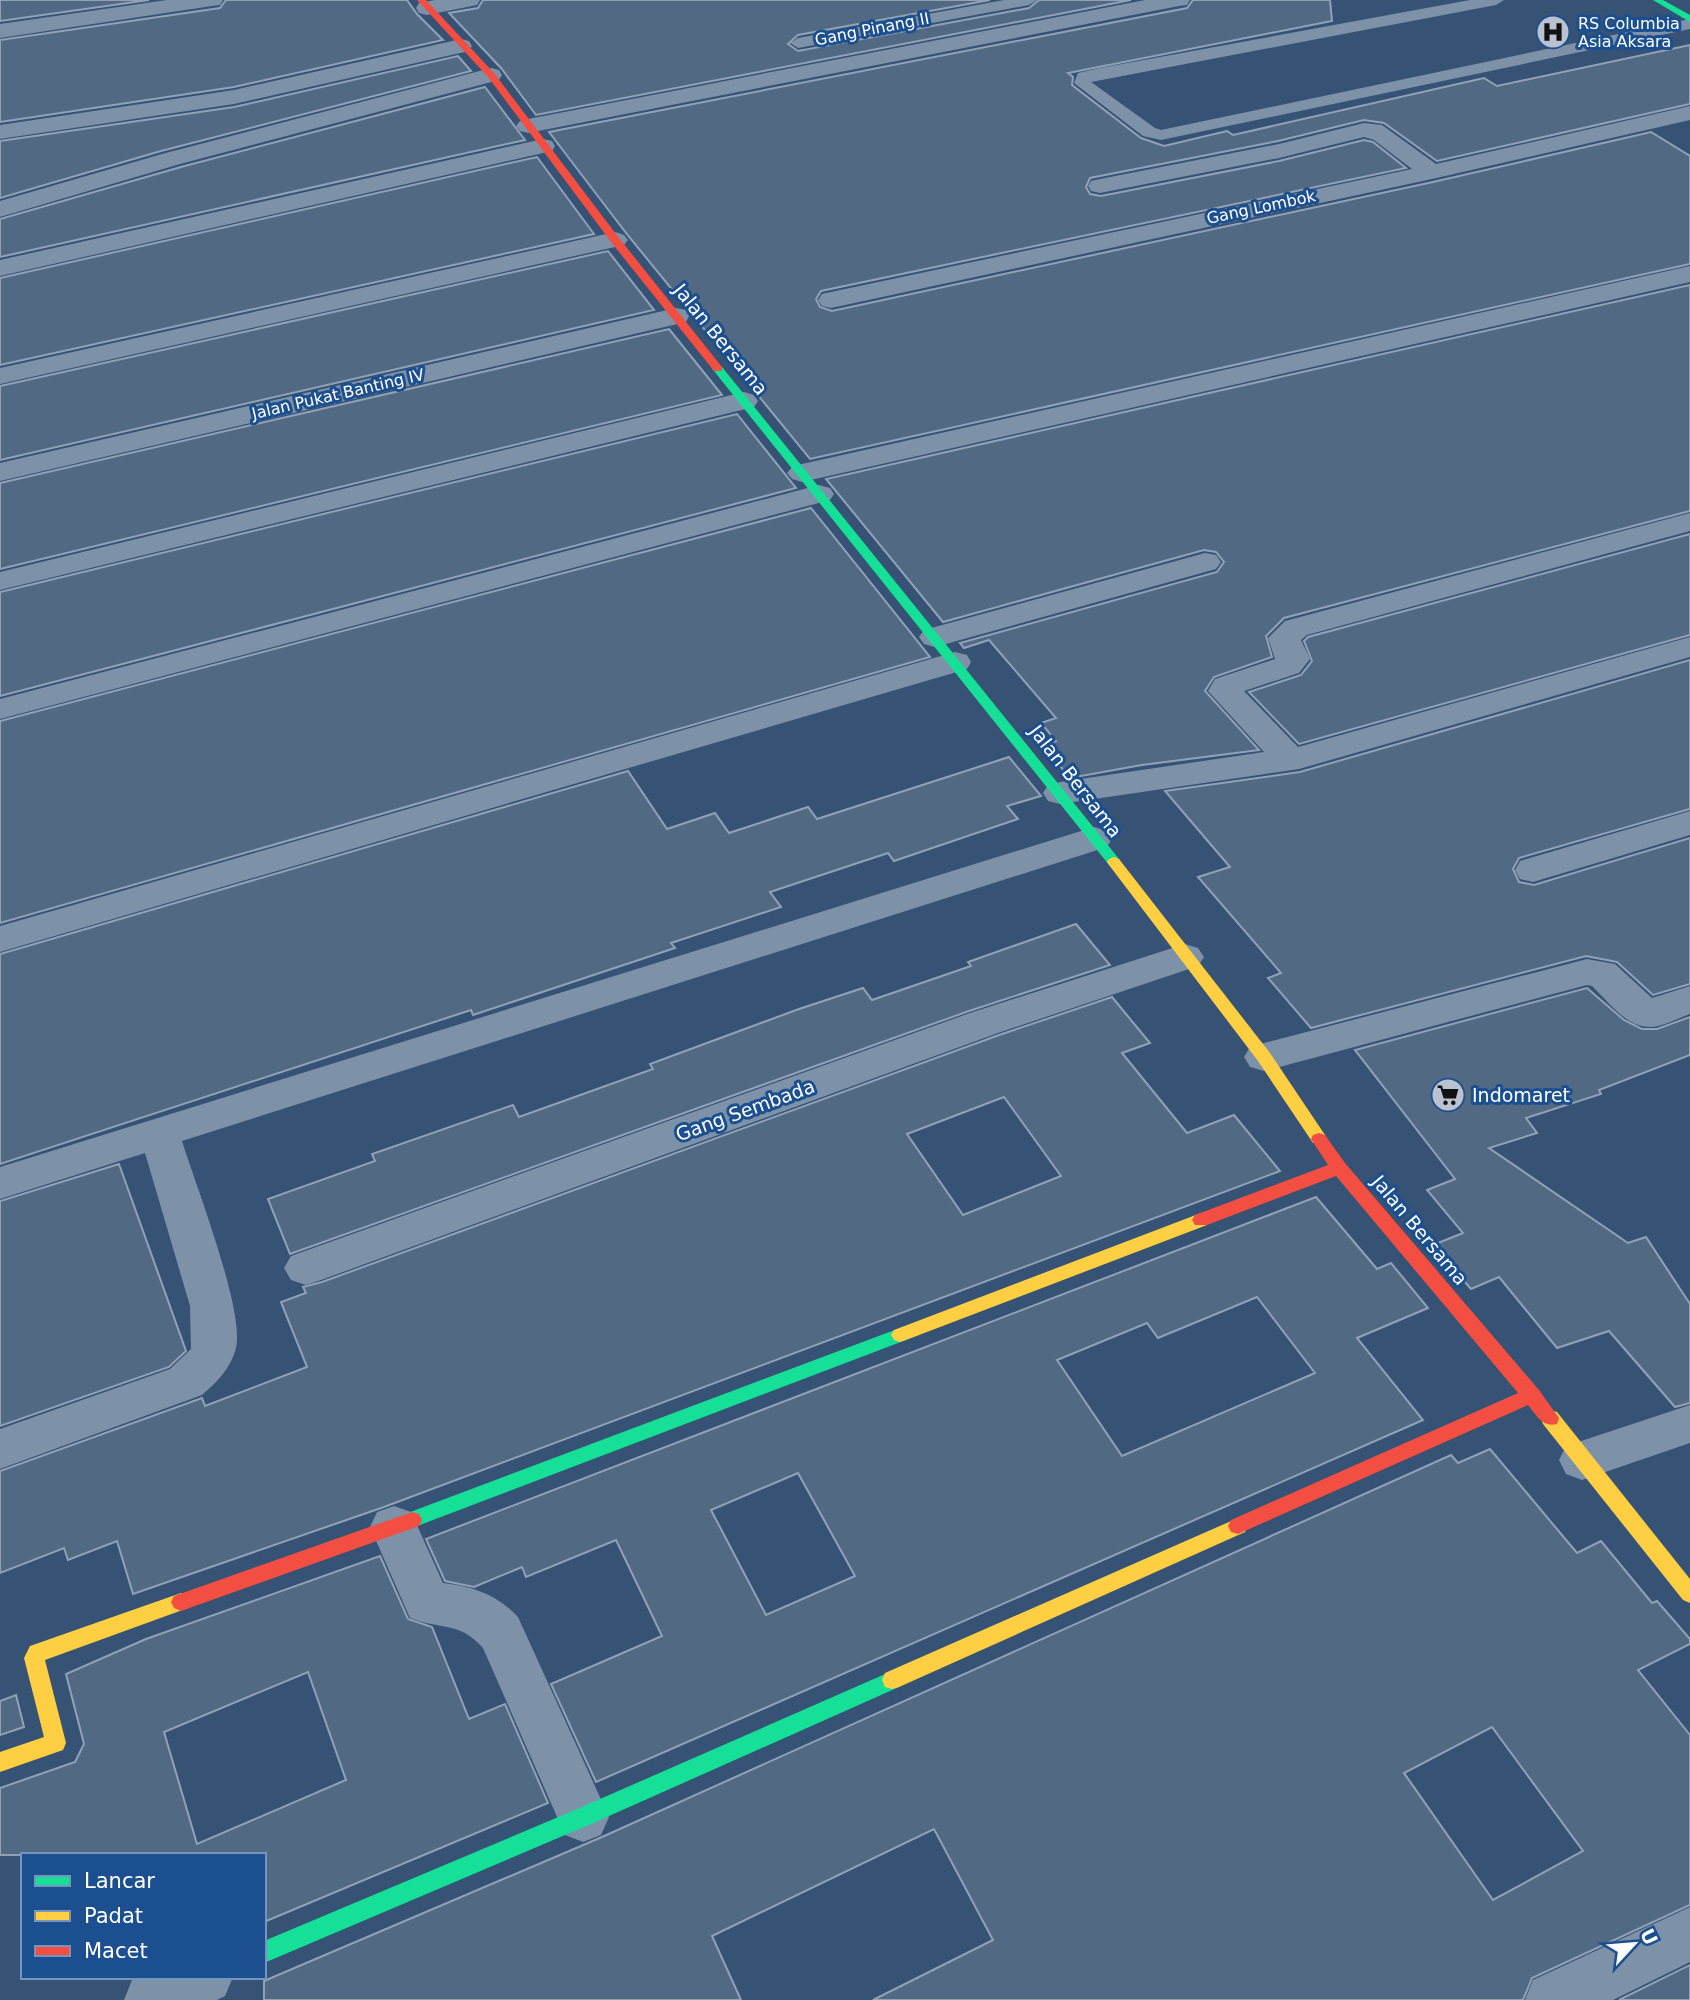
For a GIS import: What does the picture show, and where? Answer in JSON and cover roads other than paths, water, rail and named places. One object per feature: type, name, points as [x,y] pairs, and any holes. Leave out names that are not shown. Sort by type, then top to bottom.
[{"type":"main road","points":[[1657,0],[1690,22]]},
{"type":"main road","name":"Jalan Bersama","points":[[424,4],[491,75],[615,240],[1060,793],[1264,1057],[1339,1168],[1532,1395],[1690,1594]]},
{"type":"main road","points":[[0,1762],[56,1743],[34,1658],[37,1653],[394,1527],[1339,1168]]},
{"type":"main road","points":[[266,1951],[583,1817],[1532,1395]]},
{"type":"street","points":[[0,31],[212,0]]},
{"type":"street","points":[[424,4],[469,0]]},
{"type":"street","points":[[0,268],[535,136],[1180,0]]},
{"type":"street","points":[[0,132],[234,97],[461,46]]},
{"type":"street","points":[[0,209],[171,159],[491,75]]},
{"type":"street","name":"Gang Lombok","points":[[831,300],[1432,172],[1690,113]]},
{"type":"street","points":[[1100,186],[1279,151],[1364,130],[1374,130],[1432,172]]},
{"type":"street","points":[[0,376],[615,240]]},
{"type":"street","points":[[0,709],[811,484],[1690,274]]},
{"type":"street","name":"Jalan Pukat Banting IV","points":[[0,472],[676,316]]},
{"type":"street","points":[[0,581],[744,401]]},
{"type":"street","points":[[1290,759],[1226,691],[1227,687],[1234,684],[1287,666],[1294,659],[1284,638],[1296,628],[1690,522]]},
{"type":"street","points":[[0,939],[945,650],[1205,562]]},
{"type":"street","points":[[1060,793],[1290,759],[1353,744],[1690,647]]},
{"type":"street","points":[[1532,870],[1690,822]]},
{"type":"street","points":[[0,1183],[1094,839]]},
{"type":"street","name":"Gang Sembada","points":[[306,1268],[984,1023],[1185,957]]},
{"type":"street","points":[[1264,1057],[1587,972],[1602,973],[1640,1010],[1651,1013],[1690,1000]]},
{"type":"street","points":[[0,1449],[186,1382],[204,1368],[211,1357],[215,1333],[212,1306],[159,1133]]},
{"type":"street","points":[[1582,1460],[1690,1424]]},
{"type":"street","points":[[394,1527],[427,1602],[463,1605],[489,1619],[501,1633],[583,1817]]},
{"type":"street","points":[[1553,2000],[1690,1934]]},
{"type":"street","points":[[152,2000],[201,1979]]},
{"type":"lane","name":"Gang Pinang II","points":[[798,43],[1029,0]]},
{"type":"lane","points":[[1496,0],[1100,73],[1084,77],[1082,83],[1149,132],[1161,135],[1690,22]]},
{"type":"place","name":"RS Columbia Asia Aksara","points":[[1553,32]]},
{"type":"place","name":"Indomaret","points":[[1448,1095]]}]
